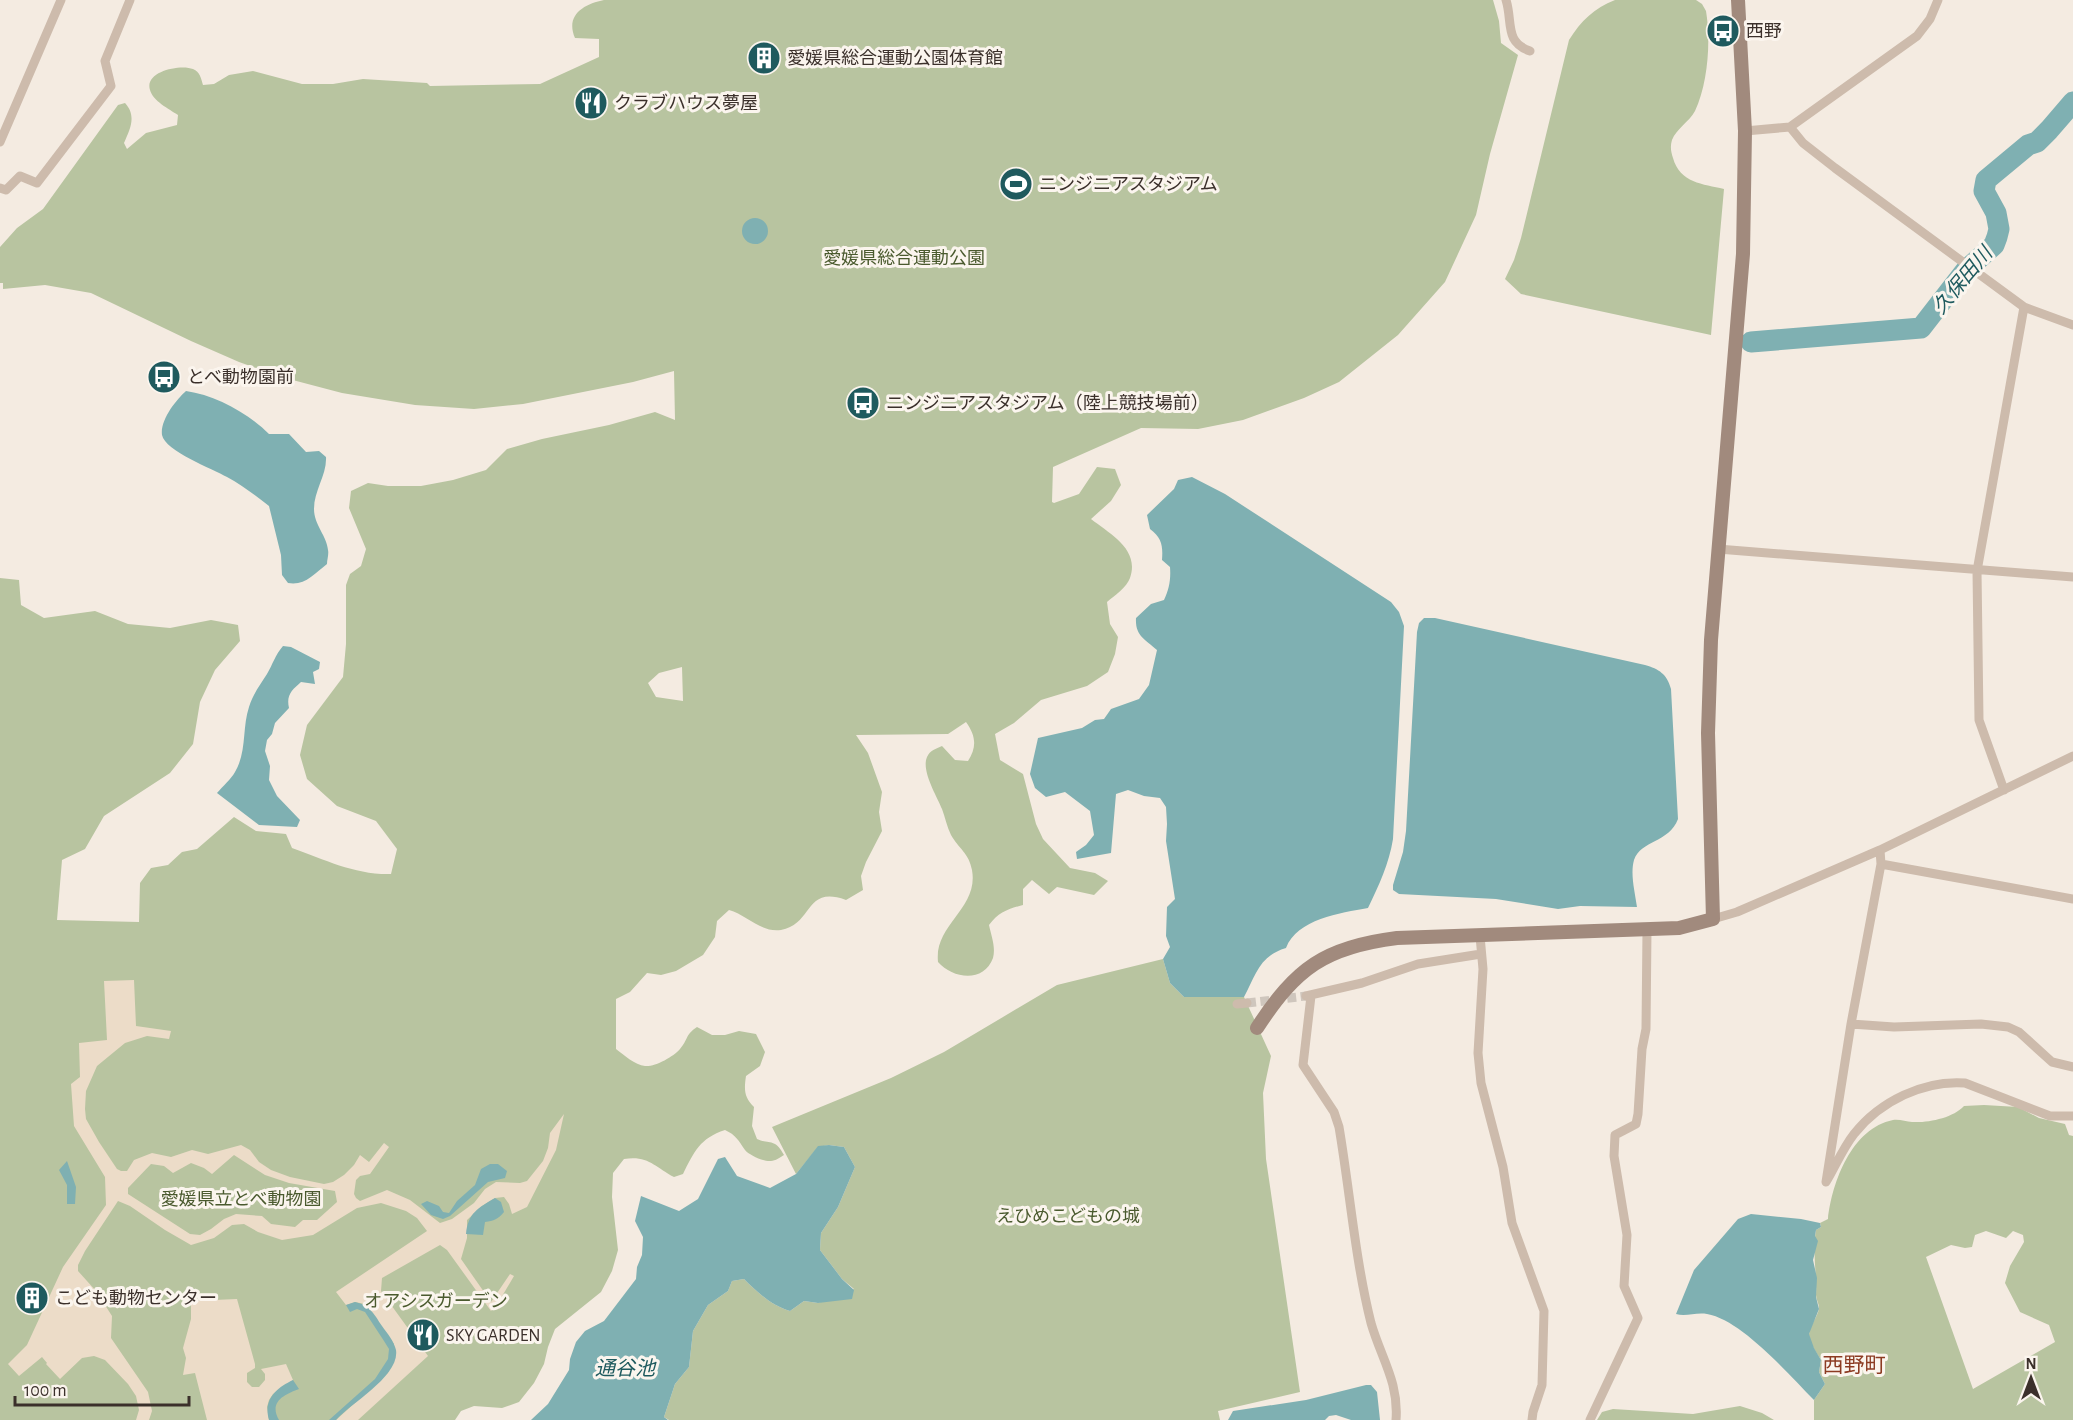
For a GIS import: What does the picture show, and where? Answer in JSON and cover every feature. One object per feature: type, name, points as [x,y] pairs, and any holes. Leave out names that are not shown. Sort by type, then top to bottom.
[{"type":"street","points":[[0,142],[5,120],[61,0]]},
{"type":"street","points":[[0,188],[6,190],[20,176],[37,183],[111,86],[105,61],[130,0]]},
{"type":"street","points":[[1506,0],[1514,41],[1530,51]]},
{"type":"street","points":[[1713,919],[1708,733],[1711,640],[1743,254],[1745,131],[1738,0]]},
{"type":"street","points":[[1745,131],[1790,127],[1917,36],[1930,19],[1938,0]]},
{"type":"street","points":[[1790,127],[1803,143],[1827,162],[2024,307],[2073,325]]},
{"type":"street","points":[[2004,790],[1979,720],[1977,571],[2024,307]]},
{"type":"street","points":[[1719,549],[2073,577]]},
{"type":"street","points":[[1257,1028],[1302,972],[1333,952],[1362,943],[1397,938],[1647,930],[1679,928],[1713,919],[1737,912],[1880,850],[2073,756]]},
{"type":"street","points":[[1880,850],[1881,864],[1851,1024],[1826,1182],[1853,1135],[1864,1123],[1895,1099],[1933,1085],[1950,1082],[1965,1083],[2050,1116],[2073,1116]]},
{"type":"street","points":[[1881,864],[2073,900]]},
{"type":"street","points":[[1590,1420],[1638,1318],[1624,1286],[1627,1235],[1614,1146],[1615,1135],[1636,1124],[1638,1114],[1642,1049],[1646,1029],[1647,930]]},
{"type":"street","points":[[1480,936],[1483,969],[1478,1053],[1480,1083],[1503,1167],[1512,1223],[1544,1311],[1542,1385],[1532,1420]]},
{"type":"street","points":[[1396,1420],[1398,1402],[1394,1384],[1378,1342],[1365,1292],[1339,1127],[1334,1112],[1303,1065],[1308,996],[1362,983],[1418,964],[1481,954]]},
{"type":"street","points":[[1851,1024],[1894,1027],[1981,1024],[2008,1027],[2019,1032],[2052,1062],[2073,1067]]},
{"type":"green space","points":[[604,0],[1493,0],[1499,21],[1501,43],[1518,55],[1490,154],[1476,215],[1445,282],[1398,335],[1339,382],[1304,398],[1243,420],[1198,429],[1141,428],[1053,467],[1052,502],[1054,503],[1079,494],[1097,467],[1115,469],[1121,485],[1111,501],[1091,519],[1121,543],[1131,559],[1130,578],[1107,602],[1110,624],[1118,637],[1115,654],[1108,672],[1087,686],[1041,700],[1014,723],[995,734],[1000,760],[1023,774],[1036,824],[1043,839],[1070,868],[1095,873],[1108,881],[1094,895],[1057,887],[1049,894],[1032,880],[1023,889],[1023,905],[1004,912],[989,925],[993,941],[993,958],[983,972],[968,976],[944,968],[938,962],[939,949],[949,926],[969,895],[972,870],[966,855],[950,832],[930,783],[926,763],[930,753],[942,746],[955,760],[968,761],[974,746],[972,732],[966,722],[948,734],[856,735],[868,753],[882,792],[879,812],[882,831],[861,876],[863,890],[846,900],[833,897],[816,901],[799,921],[781,930],[767,929],[729,910],[717,921],[715,937],[703,955],[676,971],[661,975],[647,973],[630,992],[616,999],[616,1049],[645,1066],[664,1061],[677,1052],[697,1027],[712,1035],[725,1035],[739,1031],[756,1034],[765,1052],[760,1066],[746,1076],[745,1093],[754,1107],[752,1126],[757,1139],[775,1144],[784,1155],[771,1161],[757,1158],[747,1152],[734,1136],[725,1130],[709,1137],[699,1147],[683,1174],[674,1177],[645,1160],[624,1159],[613,1173],[612,1197],[618,1250],[612,1271],[601,1292],[555,1329],[544,1364],[534,1383],[519,1402],[502,1408],[474,1406],[461,1411],[455,1420],[0,1420],[0,578],[19,580],[21,605],[44,618],[95,611],[128,624],[170,628],[211,620],[238,625],[240,641],[215,670],[200,702],[193,744],[170,773],[104,816],[85,849],[62,860],[57,920],[139,922],[140,883],[151,868],[168,865],[182,852],[197,849],[234,817],[256,831],[286,834],[292,848],[329,862],[365,872],[391,874],[397,849],[376,821],[337,806],[307,779],[300,755],[307,725],[343,677],[346,644],[346,585],[350,574],[361,566],[366,549],[349,508],[351,491],[368,483],[388,486],[421,486],[453,480],[486,470],[507,449],[655,412],[675,420],[674,371],[633,382],[523,404],[474,409],[415,405],[342,393],[285,378],[239,362],[91,293],[45,285],[3,289],[3,283],[0,283],[0,247],[17,228],[43,209],[118,105],[125,103],[131,113],[131,123],[124,143],[127,149],[146,133],[177,125],[178,115],[158,101],[150,90],[152,78],[165,70],[193,69],[199,74],[203,85],[214,84],[229,75],[253,71],[302,84],[333,84],[363,79],[427,83],[430,86],[540,84],[599,57],[599,39],[575,38],[572,23],[583,8]],"holes":[[[682,667],[683,701],[656,697],[648,683],[659,673]]]},
{"type":"green space","points":[[1615,0],[1696,0],[1706,11],[1708,48],[1703,88],[1695,111],[1674,136],[1671,147],[1672,156],[1681,173],[1700,184],[1724,189],[1711,335],[1521,294],[1505,279],[1521,238],[1569,40],[1589,16]]},
{"type":"green space","name":"えひめこどもの城","points":[[1163,959],[1170,983],[1184,997],[1244,997],[1271,1056],[1263,1093],[1266,1159],[1300,1392],[1218,1411],[1220,1420],[669,1420],[664,1417],[675,1384],[689,1367],[693,1331],[708,1305],[728,1291],[732,1281],[744,1279],[771,1302],[790,1311],[804,1301],[818,1303],[854,1289],[842,1279],[820,1250],[821,1233],[838,1207],[855,1167],[844,1147],[829,1145],[818,1147],[796,1174],[772,1127],[891,1078],[944,1052],[1057,985]]},
{"type":"green space","points":[[1964,1106],[2018,1107],[2039,1118],[2065,1124],[2069,1135],[2073,1136],[2073,1420],[1814,1420],[1814,1400],[1825,1384],[1819,1372],[1821,1360],[1809,1335],[1819,1308],[1816,1295],[1816,1230],[1821,1227],[1820,1223],[1828,1219],[1834,1189],[1847,1159],[1855,1145],[1879,1125],[1893,1120],[1933,1121],[1947,1117]],"holes":[[[1986,1231],[2006,1238],[2013,1231],[2023,1235],[2024,1242],[2010,1266],[2005,1283],[2020,1312],[2049,1325],[2055,1342],[1973,1389],[1926,1257],[1951,1245],[1972,1247],[1975,1235]]]},
{"type":"green space","points":[[1740,1406],[1762,1413],[1774,1420],[1597,1420],[1602,1412],[1613,1409],[1693,1414]]},
{"type":"shaded area","points":[[134,980],[136,1026],[171,1031],[169,1039],[147,1036],[125,1043],[97,1066],[86,1091],[86,1119],[117,1169],[121,1171],[127,1171],[134,1160],[152,1153],[171,1157],[192,1150],[208,1154],[241,1145],[250,1150],[259,1162],[271,1170],[290,1177],[324,1184],[333,1182],[344,1175],[360,1155],[369,1162],[384,1143],[389,1147],[370,1174],[360,1176],[356,1180],[354,1194],[356,1198],[360,1201],[387,1190],[410,1200],[440,1223],[452,1219],[474,1203],[485,1189],[496,1182],[527,1181],[543,1161],[550,1133],[564,1114],[556,1150],[527,1207],[512,1214],[504,1197],[495,1198],[467,1220],[467,1238],[461,1259],[491,1302],[510,1274],[514,1276],[498,1303],[491,1311],[447,1250],[440,1245],[382,1278],[381,1291],[428,1356],[358,1420],[336,1420],[388,1373],[394,1344],[365,1304],[355,1302],[346,1305],[336,1292],[427,1231],[417,1218],[406,1211],[381,1203],[357,1208],[313,1235],[282,1240],[258,1232],[244,1224],[232,1225],[214,1238],[191,1245],[130,1206],[118,1201],[85,1251],[78,1265],[78,1271],[96,1291],[112,1316],[111,1338],[148,1392],[152,1411],[149,1420],[136,1420],[139,1410],[136,1396],[105,1360],[94,1356],[82,1358],[60,1379],[42,1357],[19,1376],[8,1364],[27,1345],[63,1267],[106,1205],[105,1177],[74,1126],[71,1084],[80,1077],[79,1043],[107,1040],[104,981]],"holes":[[[234,1155],[265,1175],[289,1183],[335,1191],[337,1202],[317,1220],[303,1220],[295,1227],[271,1224],[262,1216],[236,1214],[200,1235],[190,1234],[128,1194],[128,1188],[151,1164],[164,1166],[173,1173],[191,1163],[212,1174]]]},
{"type":"shaded area","points":[[237,1299],[255,1364],[255,1368],[247,1373],[247,1382],[252,1387],[259,1387],[265,1380],[265,1374],[261,1369],[286,1364],[293,1380],[273,1394],[269,1400],[267,1407],[269,1420],[207,1420],[195,1373],[183,1375],[186,1358],[183,1348],[191,1319],[191,1301]]},
{"type":"water","points":[[755,218],[764,222],[768,231],[764,240],[755,244],[746,240],[742,231],[746,222]]},
{"type":"water","points":[[186,391],[208,396],[241,412],[269,434],[289,434],[306,452],[319,451],[326,457],[325,470],[316,495],[314,509],[316,520],[327,545],[327,564],[309,578],[299,583],[288,583],[282,575],[281,555],[269,506],[227,477],[190,459],[165,441],[162,429],[166,417]]},
{"type":"water","points":[[1192,477],[1225,494],[1391,602],[1399,612],[1404,626],[1393,839],[1380,883],[1368,908],[1333,915],[1300,930],[1286,948],[1264,961],[1244,997],[1184,997],[1170,983],[1163,959],[1170,947],[1166,936],[1167,907],[1175,899],[1166,841],[1166,807],[1160,798],[1144,796],[1128,790],[1116,794],[1111,853],[1077,859],[1076,852],[1094,835],[1090,811],[1065,792],[1046,797],[1035,788],[1030,774],[1038,738],[1082,728],[1095,720],[1104,719],[1111,709],[1139,699],[1149,685],[1157,650],[1139,633],[1136,618],[1151,604],[1164,600],[1169,584],[1170,567],[1162,560],[1161,543],[1150,529],[1147,515],[1174,489],[1178,480]]},
{"type":"water","points":[[1424,618],[1435,618],[1645,665],[1658,670],[1665,676],[1671,689],[1678,819],[1668,833],[1643,849],[1634,860],[1633,877],[1637,907],[1580,906],[1558,909],[1496,899],[1399,894],[1393,890],[1406,831],[1417,632],[1419,623]]},
{"type":"water","points":[[283,646],[291,647],[320,662],[319,669],[313,672],[315,684],[301,682],[290,693],[289,708],[275,723],[272,734],[267,740],[265,751],[270,766],[269,780],[277,796],[300,820],[297,827],[259,825],[217,793],[239,764],[251,702]]},
{"type":"water","name":"通谷池","points":[[818,1146],[844,1147],[855,1167],[838,1207],[821,1233],[820,1250],[842,1279],[854,1290],[852,1299],[818,1303],[804,1301],[790,1311],[771,1302],[744,1279],[732,1281],[728,1291],[708,1305],[693,1331],[689,1367],[675,1384],[664,1417],[668,1420],[531,1420],[548,1404],[569,1370],[576,1342],[585,1331],[604,1321],[636,1279],[637,1267],[642,1255],[643,1237],[635,1221],[641,1196],[679,1211],[698,1199],[718,1159],[725,1157],[737,1176],[770,1188],[796,1174]]},
{"type":"water","points":[[67,1161],[76,1187],[75,1204],[67,1204],[67,1185],[59,1170]]},
{"type":"water","points":[[490,1164],[498,1164],[507,1171],[505,1178],[488,1182],[450,1216],[443,1219],[431,1215],[421,1204],[427,1201],[439,1206],[443,1212],[449,1213],[457,1201],[475,1185],[481,1169]]},
{"type":"water","points":[[495,1198],[501,1202],[504,1212],[496,1219],[485,1222],[483,1235],[466,1234],[469,1221],[475,1212]]},
{"type":"water","points":[[1751,1214],[1820,1223],[1821,1227],[1816,1230],[1815,1236],[1818,1241],[1813,1260],[1819,1309],[1809,1334],[1821,1360],[1819,1372],[1825,1384],[1814,1400],[1778,1363],[1735,1326],[1721,1318],[1707,1314],[1676,1314],[1694,1270],[1738,1219]]},
{"type":"water","points":[[355,1302],[368,1308],[377,1318],[394,1343],[395,1360],[383,1379],[336,1420],[329,1420],[375,1379],[388,1359],[389,1349],[365,1312],[357,1309],[350,1312],[346,1305]]},
{"type":"water","points":[[293,1380],[299,1389],[284,1396],[277,1403],[276,1413],[279,1420],[269,1420],[268,1406],[272,1396]]},
{"type":"water","points":[[1371,1385],[1377,1392],[1380,1420],[1351,1420],[1336,1415],[1329,1416],[1325,1420],[1228,1420],[1233,1411],[1306,1400]]},
{"type":"waterway","name":"久保田川","points":[[1751,342],[1921,328],[1966,270],[1994,245],[1999,229],[1996,213],[1984,191],[1986,180],[2028,145],[2037,142],[2073,102]]},
{"type":"tunnel","points":[[1247,1003],[1306,996]]},
{"type":"place","name":"西野","points":[[1723,31]]},
{"type":"place","name":"愛媛県総合運動公園体育館","points":[[764,58]]},
{"type":"place","name":"クラブハウス夢屋","points":[[591,103]]},
{"type":"place","name":"ニンジニアスタジアム","points":[[1016,184]]},
{"type":"place","name":"とべ動物園前","points":[[164,377]]},
{"type":"place","name":"ニンジニアスタジアム（陸上競技場前）","points":[[863,403]]},
{"type":"place","name":"こども動物センター","points":[[32,1298]]},
{"type":"place","name":"SKY GARDEN","points":[[423,1335]]},
{"type":"district","name":"西野町","points":[[1854,1365]]},
{"type":"park label","name":"愛媛県総合運動公園","points":[[904,258]]},
{"type":"park label","name":"愛媛県立とべ動物園","points":[[241,1199]]},
{"type":"park label","name":"オアシスガーデン","points":[[436,1301]]}]
